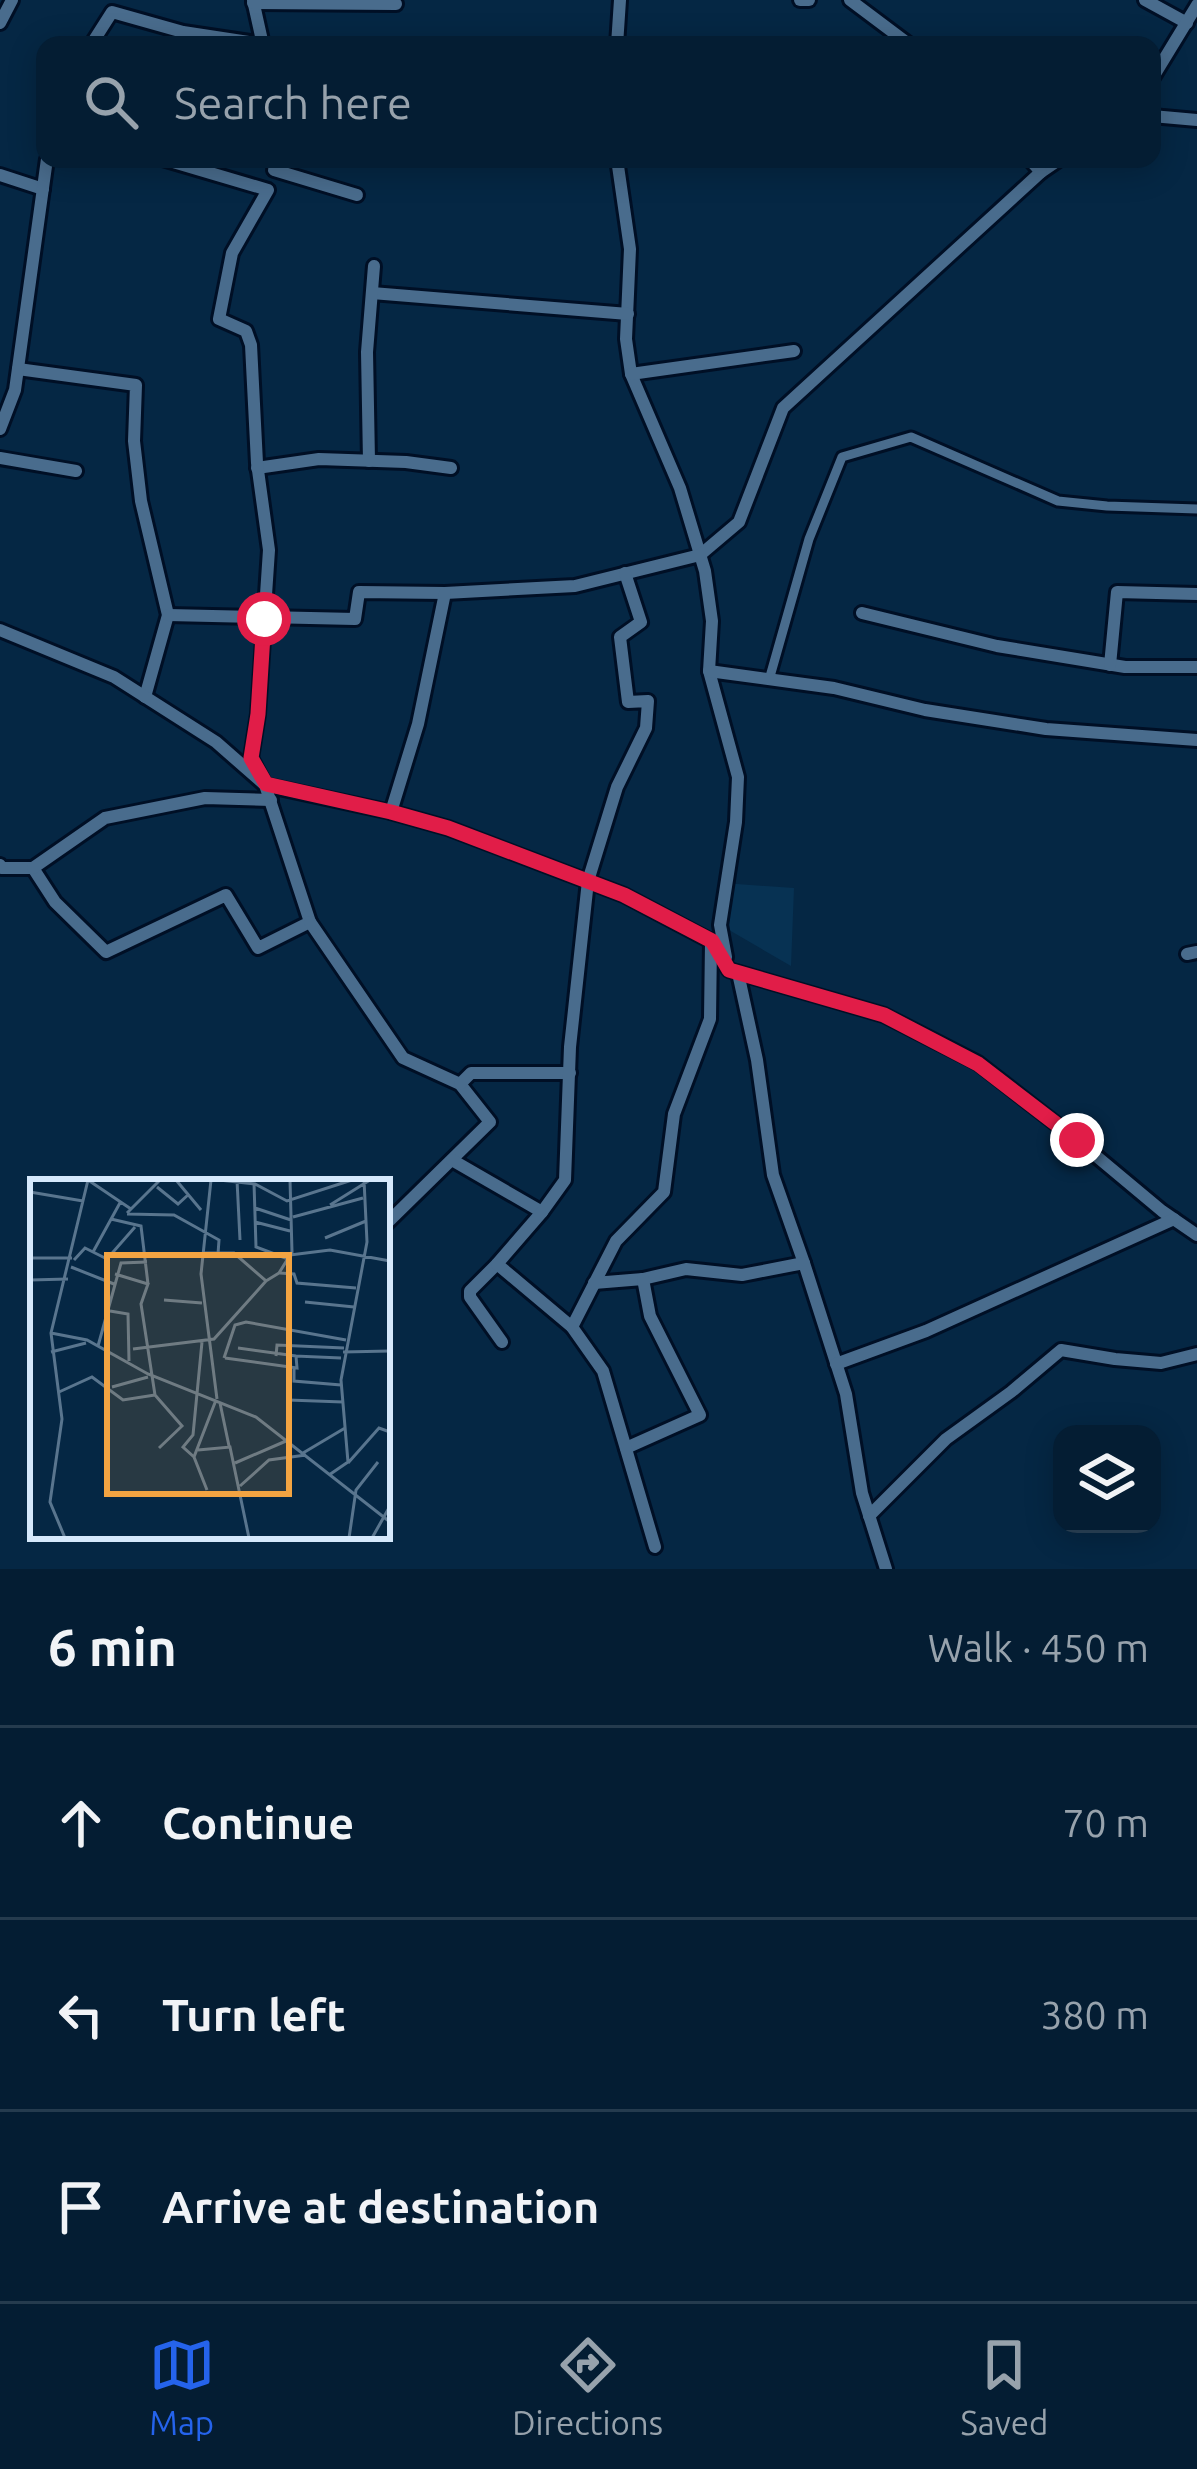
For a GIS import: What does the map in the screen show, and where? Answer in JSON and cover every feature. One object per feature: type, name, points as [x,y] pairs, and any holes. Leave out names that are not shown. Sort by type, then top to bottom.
[{"type":"street","points":[[0,23],[12,0]]},
{"type":"street","points":[[618,36],[620,0]]},
{"type":"street","points":[[800,0],[809,0]]},
{"type":"street","points":[[850,0],[898,36]]},
{"type":"street","points":[[1145,0],[1187,23]]},
{"type":"street","points":[[261,36],[253,2],[396,4]]},
{"type":"street","points":[[1161,65],[1197,5]]},
{"type":"street","points":[[97,36],[112,12],[208,36]]},
{"type":"street","points":[[1161,117],[1197,120]]},
{"type":"street","points":[[0,429],[15,390],[46,168]]},
{"type":"street","points":[[193,168],[268,190]]},
{"type":"street","points":[[273,168],[268,190],[232,253],[219,319],[246,331],[251,345],[257,468],[269,550],[251,758],[266,784],[310,922],[404,1058],[460,1084],[490,1122],[390,1220]]},
{"type":"street","points":[[283,168],[357,194]]},
{"type":"street","points":[[618,168],[630,249],[626,339],[631,374],[680,488],[705,571],[712,621],[709,671],[738,777],[720,925],[757,1060],[773,1175],[846,1394],[862,1493],[886,1569]]},
{"type":"street","points":[[1037,168],[1041,172]]},
{"type":"street","points":[[168,615],[355,619],[359,592],[575,586],[700,554],[739,522],[783,408],[1047,168]]},
{"type":"street","points":[[0,175],[43,189]]},
{"type":"street","points":[[369,461],[368,352],[374,266]]},
{"type":"street","points":[[372,293],[628,314]]},
{"type":"street","points":[[631,374],[794,351]]},
{"type":"street","points":[[18,369],[136,385],[134,441],[141,501],[168,615],[146,697]]},
{"type":"street","points":[[769,680],[809,539],[842,457],[911,437],[1058,501],[1197,509]]},
{"type":"street","points":[[0,458],[76,470]]},
{"type":"street","points":[[257,468],[319,460],[451,468]]},
{"type":"street","points":[[502,1342],[470,1291],[565,1180],[570,1047],[588,881],[616,787],[646,728],[648,701],[628,702],[620,637],[641,622],[625,574]]},
{"type":"street","points":[[391,812],[418,724],[445,592]]},
{"type":"street","points":[[1110,665],[1117,592],[1197,594]]},
{"type":"street","points":[[862,613],[997,646],[1110,665],[1197,667]]},
{"type":"street","points":[[0,630],[114,677],[216,742],[266,784],[448,828],[624,895],[712,941],[733,971],[884,1015],[978,1064],[1197,1234]]},
{"type":"street","points":[[709,671],[834,688],[926,710],[1046,729],[1197,740]]},
{"type":"street","points":[[0,865],[33,868],[105,818],[205,798],[271,800]]},
{"type":"street","points":[[33,868],[55,902],[106,952],[226,895],[258,948],[310,922]]},
{"type":"street","points":[[572,1327],[616,1241],[664,1192],[674,1114],[710,1019],[712,941]]},
{"type":"street","points":[[460,1084],[471,1073],[570,1073]]},
{"type":"street","points":[[452,1160],[542,1212]]},
{"type":"street","points":[[836,1364],[926,1330],[1174,1220]]},
{"type":"street","points":[[595,1283],[686,1269],[742,1275],[804,1262]]},
{"type":"street","points":[[497,1264],[572,1327],[603,1371],[655,1547]]},
{"type":"street","points":[[626,1448],[700,1415],[650,1316],[644,1279]]},
{"type":"street","points":[[869,1516],[946,1439],[1061,1350],[1161,1363],[1197,1354]]},
{"type":"shaded area","points":[[723,883],[794,888],[791,966],[717,923]]},
{"type":"route","points":[[264,619],[251,758],[266,784],[448,828],[624,895],[712,941],[729,970],[884,1015],[978,1064],[1077,1140]]}]
